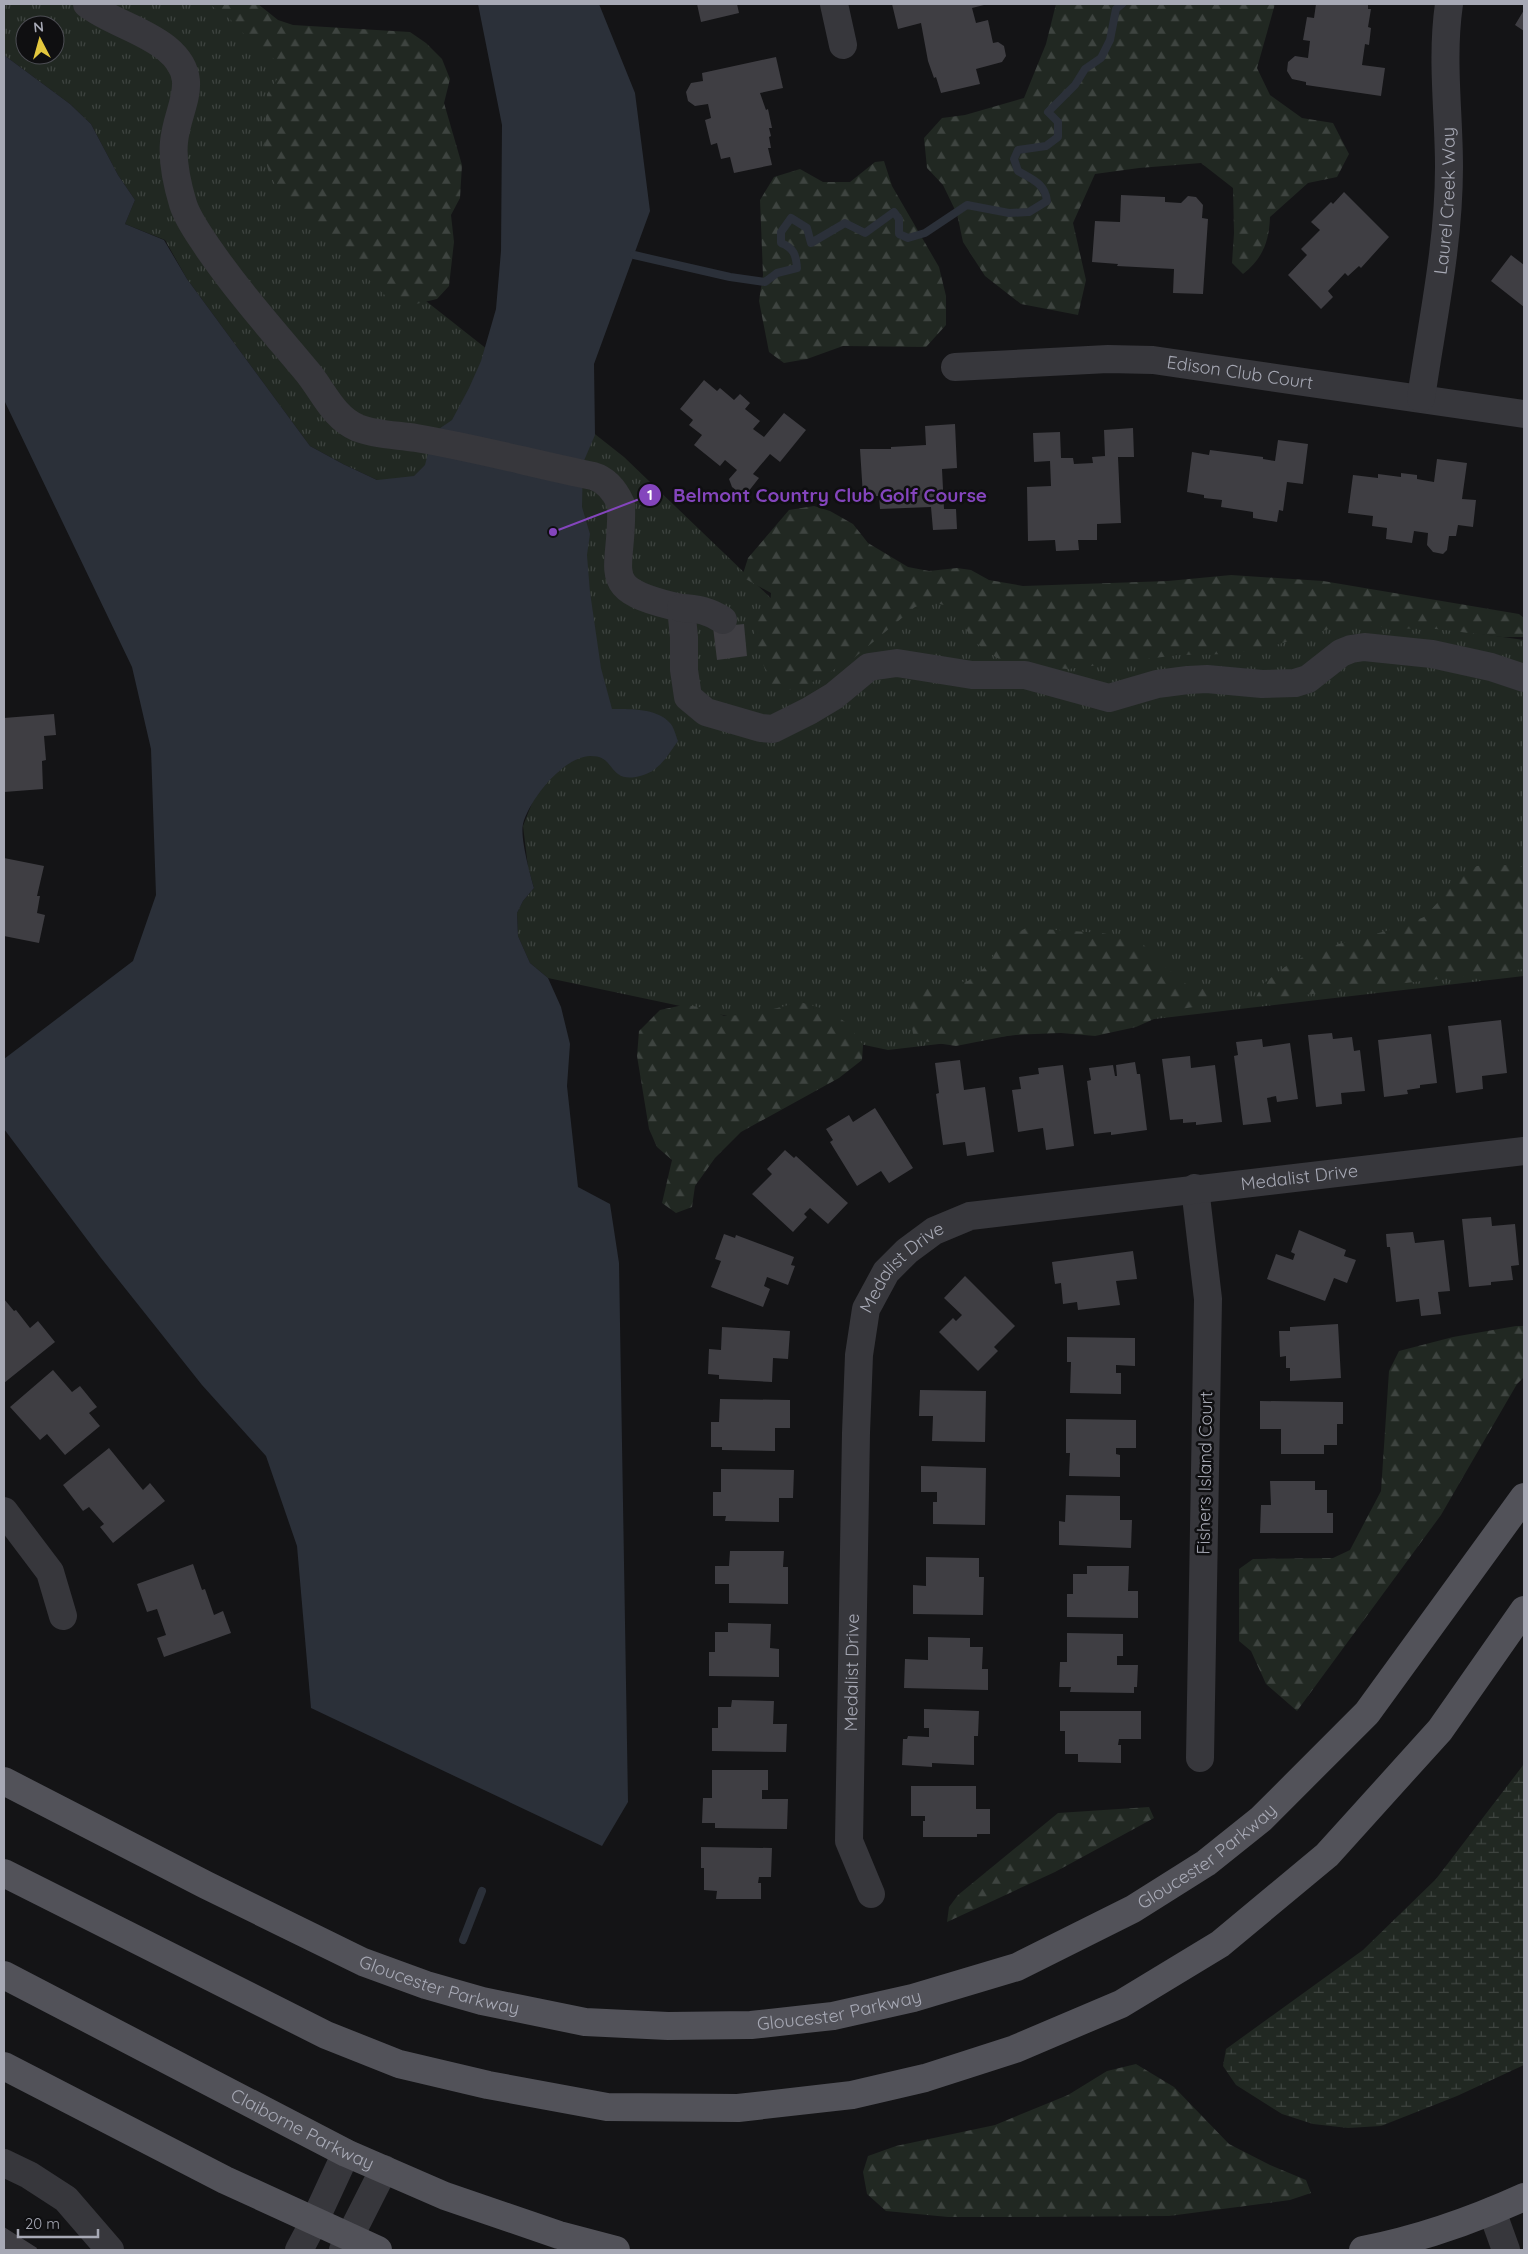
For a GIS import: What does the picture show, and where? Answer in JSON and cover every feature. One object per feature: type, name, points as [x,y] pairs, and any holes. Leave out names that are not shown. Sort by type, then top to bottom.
[{"type":"main road","name":"Gloucester Parkway","points":[[4,1781],[206,1885],[363,1962],[426,1985],[473,1999],[585,2022],[668,2026],[751,2025],[833,2016],[913,1998],[1016,1967],[1133,1909],[1206,1863],[1262,1819],[1367,1713],[1524,1498]]},
{"type":"main road","points":[[4,1874],[326,2035],[399,2064],[488,2085],[607,2107],[738,2108],[852,2095],[925,2078],[1015,2049],[1121,2004],[1220,1944],[1327,1855],[1440,1730],[1524,1610]]},
{"type":"main road","name":"Claiborne Parkway","points":[[4,1975],[346,2153],[446,2196],[558,2235],[616,2250]]},
{"type":"main road","points":[[4,2066],[226,2180],[316,2220],[347,2244],[378,2250]]},
{"type":"main road","points":[[1363,2250],[1409,2241],[1524,2198]]},
{"type":"street","points":[[87,4],[114,21],[164,47],[175,56],[186,80],[187,92],[174,142],[174,162],[184,206],[195,227],[240,293],[310,376],[333,409],[344,420],[359,428],[416,438],[593,476],[605,482],[621,504],[617,562],[619,577],[624,586],[642,598],[681,608],[697,608],[712,613],[723,620]]},
{"type":"street","points":[[834,4],[843,45]]},
{"type":"street","name":"Laurel Creek Way","points":[[1421,398],[1446,225],[1449,167],[1445,29],[1449,4]]},
{"type":"street","name":"Edison Club Court","points":[[955,367],[1108,359],[1153,360],[1524,414]]},
{"type":"street","points":[[681,608],[684,637],[684,670],[688,697],[706,712],[761,728],[773,729],[834,696],[869,667],[897,663],[964,674],[1024,675],[1109,698],[1157,684],[1188,680],[1207,679],[1262,684],[1295,683],[1308,679],[1341,653],[1364,647],[1432,654],[1491,667],[1524,678]]},
{"type":"street","name":"Medalist Drive","points":[[871,1894],[849,1841],[856,1423],[859,1355],[866,1309],[886,1272],[907,1251],[934,1231],[970,1216],[1524,1151]]},
{"type":"street","name":"Fishers Island Court","points":[[1196,1188],[1208,1298],[1200,1758]]},
{"type":"street","points":[[4,1511],[50,1572],[64,1616]]},
{"type":"street","points":[[299,2250],[316,2220],[346,2153]]},
{"type":"street","points":[[4,2163],[29,2175],[66,2200],[110,2250]]},
{"type":"street","points":[[347,2244],[384,2169]]},
{"type":"street","points":[[1492,2211],[1506,2250]]},
{"type":"green space","points":[[4,4],[228,4],[280,41],[412,290],[624,457],[778,605],[1137,585],[1524,640],[1524,976],[888,1050],[548,978],[530,963],[518,936],[517,913],[523,901],[534,888],[528,867],[523,826],[534,798],[377,480],[310,446],[187,279],[165,240],[125,224],[135,200],[118,175],[91,124],[70,104],[17,65],[65,65],[65,15],[15,15],[15,63],[4,55]]},
{"type":"green space","points":[[209,4],[258,4],[278,20],[293,25],[410,32],[426,43],[442,59],[450,79],[444,103],[462,165],[460,198],[451,215],[454,242],[449,286],[437,299],[416,304],[391,301],[281,195],[269,173],[264,154],[267,94],[280,75],[278,62],[253,44],[230,19]]},
{"type":"green space","points":[[1056,4],[1275,4],[1257,68],[1270,95],[1302,118],[1333,123],[1349,154],[1337,177],[1308,183],[1270,217],[1264,249],[1256,262],[1243,274],[1232,263],[1234,233],[1233,188],[1201,163],[1095,174],[1073,223],[1086,280],[1078,315],[1021,304],[985,276],[963,242],[957,214],[943,185],[927,168],[924,138],[942,118],[965,115],[1024,98],[1046,44]]},
{"type":"green space","points":[[884,161],[892,186],[939,267],[946,296],[946,325],[926,347],[843,346],[807,359],[784,363],[769,352],[759,301],[763,275],[760,200],[774,177],[800,169],[823,182],[850,182],[875,162]]},
{"type":"green space","points":[[814,506],[830,511],[853,524],[868,543],[908,567],[929,571],[957,568],[971,570],[989,580],[1023,586],[1168,581],[1231,575],[1323,581],[1519,614],[1524,618],[1524,637],[1502,637],[1428,628],[1395,629],[1368,624],[1342,625],[1276,645],[1230,654],[1178,655],[1068,669],[1040,667],[997,658],[972,640],[962,621],[949,606],[930,602],[915,607],[854,658],[799,690],[771,688],[754,636],[756,615],[770,606],[771,593],[742,577],[748,558],[789,510]]},
{"type":"green space","points":[[1506,865],[1524,867],[1524,969],[1254,1001],[1263,984],[1289,964],[1317,950],[1397,928],[1424,917],[1442,898],[1452,879],[1477,866]]},
{"type":"green space","points":[[1026,928],[1102,933],[1140,941],[1163,965],[1186,984],[1208,990],[1218,1000],[1200,1006],[1174,1010],[1136,1027],[1095,1036],[1061,1033],[1012,1035],[956,1046],[923,1041],[913,1034],[909,1007],[914,989],[968,981],[988,965],[1001,942]]},
{"type":"green space","points":[[800,1002],[828,1010],[848,1024],[863,1045],[862,1060],[839,1078],[741,1132],[715,1158],[695,1186],[692,1207],[676,1213],[662,1203],[672,1160],[657,1147],[649,1129],[637,1056],[639,1031],[660,1010],[683,1005],[708,1008],[724,1016],[754,1014]]},
{"type":"green space","points":[[1524,1326],[1524,1377],[1517,1384],[1441,1515],[1297,1711],[1266,1684],[1251,1651],[1239,1641],[1239,1569],[1253,1559],[1333,1558],[1350,1550],[1381,1491],[1389,1371],[1399,1351],[1453,1337]]},
{"type":"green space","points":[[1524,1764],[1524,2065],[1457,2096],[1381,2126],[1348,2128],[1313,2124],[1282,2114],[1236,2085],[1223,2066],[1226,2049],[1363,1950],[1436,1879]]},
{"type":"green space","points":[[1149,1807],[1154,1818],[1055,1872],[947,1922],[949,1907],[958,1895],[1058,1813]]},
{"type":"green space","points":[[1136,2064],[1174,2087],[1229,2144],[1270,2165],[1306,2180],[1311,2193],[1290,2200],[1169,2216],[1025,2217],[948,2217],[886,2211],[867,2194],[863,2172],[868,2156],[896,2146],[995,2125],[1068,2095],[1107,2071]]},
{"type":"shaded area","points":[[478,4],[599,4],[635,93],[650,211],[594,364],[595,435],[583,463],[582,507],[590,534],[587,555],[590,592],[601,668],[612,709],[643,710],[658,714],[665,718],[674,729],[678,741],[661,764],[644,775],[631,778],[622,776],[614,771],[604,759],[590,756],[580,758],[569,764],[549,781],[532,803],[523,824],[524,847],[534,888],[523,901],[517,913],[518,936],[530,963],[548,978],[561,1007],[570,1044],[567,1086],[578,1187],[610,1204],[619,1263],[628,1802],[602,1846],[311,1708],[297,1546],[266,1456],[202,1385],[101,1258],[4,1129],[4,1059],[133,961],[156,895],[151,749],[132,667],[4,400],[4,55],[70,104],[91,124],[118,175],[135,200],[125,224],[164,240],[187,279],[310,446],[377,480],[414,476],[425,465],[433,433],[452,420],[481,361],[496,309],[501,251],[502,125]]},
{"type":"building","points":[[697,4],[737,4],[739,13],[701,22]]},
{"type":"building","points":[[892,4],[988,4],[972,8],[976,23],[988,20],[993,43],[998,42],[1004,46],[1006,56],[1002,62],[976,69],[980,84],[941,93],[928,61],[921,23],[898,29]]},
{"type":"building","points":[[1316,4],[1368,4],[1368,9],[1371,9],[1368,27],[1371,28],[1369,45],[1365,44],[1362,65],[1385,68],[1381,96],[1306,85],[1306,82],[1292,79],[1287,71],[1288,62],[1295,56],[1308,58],[1310,41],[1303,40],[1307,17],[1314,18]]},
{"type":"building","points":[[1524,10],[1524,31],[1515,25]]},
{"type":"building","points":[[776,57],[783,88],[760,93],[766,110],[768,109],[772,128],[769,128],[771,148],[768,148],[772,165],[734,173],[730,157],[721,159],[717,143],[711,145],[705,120],[711,118],[708,104],[695,106],[688,101],[686,92],[691,83],[703,81],[702,73]]},
{"type":"building","points":[[1344,192],[1389,237],[1361,268],[1359,266],[1348,276],[1345,273],[1328,291],[1333,297],[1321,309],[1288,275],[1307,255],[1301,249],[1320,230],[1311,222]]},
{"type":"building","points":[[1121,195],[1165,197],[1165,202],[1181,203],[1188,196],[1196,197],[1203,205],[1202,218],[1208,219],[1203,294],[1173,293],[1174,269],[1117,266],[1118,264],[1092,262],[1095,221],[1120,222]]},
{"type":"building","points":[[1511,255],[1524,265],[1524,307],[1491,281]]},
{"type":"building","points":[[704,380],[717,391],[720,388],[734,400],[740,394],[750,403],[745,409],[760,421],[753,429],[764,437],[784,413],[806,430],[780,462],[770,454],[753,474],[759,478],[748,492],[740,493],[732,487],[729,479],[737,470],[725,460],[720,466],[694,445],[702,435],[689,425],[693,420],[680,409]]},
{"type":"building","points":[[955,424],[957,468],[942,469],[944,509],[956,509],[957,529],[933,530],[931,507],[880,509],[879,496],[863,496],[860,449],[891,449],[891,447],[926,445],[925,426]]},
{"type":"building","points":[[1133,428],[1134,457],[1118,457],[1121,523],[1097,524],[1097,540],[1078,540],[1079,550],[1056,551],[1055,540],[1028,541],[1027,487],[1051,486],[1050,461],[1034,462],[1033,433],[1060,432],[1061,458],[1073,458],[1074,464],[1093,463],[1092,457],[1105,456],[1104,430]]},
{"type":"building","points":[[1278,440],[1308,444],[1303,484],[1287,482],[1283,511],[1279,510],[1277,522],[1253,518],[1253,512],[1221,507],[1222,500],[1204,498],[1204,495],[1187,492],[1192,452],[1209,455],[1210,450],[1263,457],[1263,459],[1275,461]]},
{"type":"building","points":[[1437,459],[1467,463],[1462,499],[1476,500],[1473,527],[1458,525],[1456,536],[1449,536],[1447,550],[1443,554],[1433,552],[1427,545],[1428,533],[1414,531],[1412,543],[1386,539],[1387,528],[1372,526],[1373,516],[1348,513],[1353,475],[1378,478],[1378,474],[1401,477],[1401,473],[1417,475],[1417,479],[1434,482]]},
{"type":"building","points":[[744,624],[747,656],[717,660],[713,627]]},
{"type":"building","points":[[54,714],[56,735],[44,736],[46,760],[42,761],[43,789],[4,792],[4,718]]},
{"type":"building","points":[[4,858],[44,866],[37,896],[40,896],[37,913],[45,915],[39,943],[4,936]]},
{"type":"building","points":[[1501,1020],[1507,1073],[1482,1076],[1483,1089],[1456,1093],[1448,1026]]},
{"type":"building","points":[[1332,1033],[1333,1039],[1352,1037],[1354,1051],[1360,1050],[1365,1091],[1341,1093],[1342,1104],[1316,1107],[1308,1035]]},
{"type":"building","points":[[1431,1034],[1437,1083],[1420,1085],[1420,1088],[1407,1090],[1408,1094],[1384,1097],[1378,1040]]},
{"type":"building","points":[[1262,1039],[1263,1047],[1290,1043],[1298,1099],[1277,1102],[1276,1096],[1267,1098],[1271,1122],[1243,1125],[1234,1056],[1238,1055],[1236,1042]]},
{"type":"building","points":[[1190,1056],[1191,1068],[1215,1065],[1222,1122],[1196,1125],[1196,1122],[1183,1123],[1183,1119],[1170,1120],[1162,1059]]},
{"type":"building","points":[[960,1060],[964,1090],[985,1087],[994,1152],[967,1156],[965,1142],[943,1145],[936,1094],[939,1093],[935,1063]]},
{"type":"building","points":[[1135,1062],[1137,1074],[1140,1074],[1147,1130],[1111,1135],[1111,1132],[1094,1134],[1087,1081],[1091,1080],[1089,1068],[1113,1065],[1115,1076],[1117,1076],[1116,1065]]},
{"type":"building","points":[[1063,1065],[1074,1146],[1046,1150],[1043,1128],[1018,1132],[1012,1090],[1021,1089],[1019,1077],[1039,1074],[1038,1068]]},
{"type":"building","points":[[875,1108],[913,1168],[889,1183],[881,1171],[857,1186],[830,1142],[833,1140],[826,1129],[849,1115],[853,1122]]},
{"type":"building","points":[[785,1150],[794,1158],[796,1156],[848,1203],[828,1224],[810,1208],[804,1214],[807,1217],[793,1232],[752,1194],[772,1174],[767,1169]]},
{"type":"building","points":[[1491,1217],[1492,1226],[1515,1224],[1519,1265],[1511,1266],[1513,1280],[1469,1287],[1462,1219]]},
{"type":"building","points":[[1299,1230],[1346,1250],[1344,1256],[1356,1260],[1347,1283],[1334,1278],[1325,1301],[1267,1279],[1276,1254],[1293,1260],[1295,1254],[1291,1252]]},
{"type":"building","points":[[1413,1232],[1415,1243],[1444,1240],[1450,1291],[1438,1292],[1441,1314],[1421,1316],[1419,1299],[1396,1302],[1390,1247],[1387,1247],[1386,1234]]},
{"type":"building","points":[[724,1234],[735,1238],[736,1235],[794,1257],[791,1265],[795,1266],[788,1285],[767,1277],[764,1286],[770,1289],[763,1307],[711,1287],[721,1261],[715,1259]]},
{"type":"building","points":[[1133,1251],[1137,1279],[1116,1281],[1120,1305],[1078,1310],[1077,1302],[1063,1304],[1061,1283],[1055,1284],[1052,1262]]},
{"type":"building","points":[[965,1276],[1015,1326],[994,1347],[998,1351],[978,1371],[939,1332],[953,1318],[956,1321],[962,1315],[944,1298]]},
{"type":"building","points":[[4,1299],[14,1311],[16,1310],[30,1328],[38,1321],[55,1342],[4,1383]]},
{"type":"building","points":[[1338,1324],[1341,1378],[1290,1381],[1290,1368],[1286,1368],[1286,1356],[1280,1357],[1279,1331],[1290,1331],[1290,1327]]},
{"type":"building","points":[[722,1327],[790,1331],[788,1359],[773,1358],[772,1382],[719,1379],[719,1375],[708,1374],[709,1349],[721,1350]]},
{"type":"building","points":[[1067,1337],[1135,1338],[1135,1366],[1116,1365],[1116,1373],[1121,1373],[1121,1394],[1070,1393],[1071,1362],[1067,1362]]},
{"type":"building","points":[[53,1370],[72,1392],[80,1386],[97,1407],[89,1413],[100,1426],[65,1455],[47,1434],[40,1440],[10,1407]]},
{"type":"building","points":[[920,1390],[986,1391],[985,1442],[932,1441],[933,1416],[919,1416]]},
{"type":"building","points":[[720,1399],[790,1400],[790,1428],[775,1428],[775,1451],[722,1450],[722,1447],[711,1447],[711,1422],[719,1422]]},
{"type":"building","points":[[1260,1401],[1343,1402],[1343,1424],[1337,1424],[1337,1445],[1324,1445],[1324,1454],[1281,1454],[1281,1429],[1260,1429]]},
{"type":"building","points":[[1066,1419],[1136,1420],[1136,1448],[1116,1448],[1116,1454],[1120,1455],[1120,1477],[1069,1476],[1070,1453],[1066,1453]]},
{"type":"building","points":[[109,1448],[143,1490],[150,1483],[165,1501],[113,1543],[100,1527],[104,1524],[89,1507],[83,1511],[63,1485]]},
{"type":"building","points":[[921,1466],[986,1468],[985,1525],[933,1524],[933,1502],[937,1502],[937,1492],[921,1492]]},
{"type":"building","points":[[721,1469],[794,1470],[793,1498],[779,1498],[779,1522],[725,1521],[726,1516],[713,1516],[713,1492],[721,1492]]},
{"type":"building","points":[[1270,1481],[1315,1481],[1315,1490],[1327,1490],[1327,1513],[1333,1513],[1333,1533],[1260,1533],[1261,1505],[1271,1505]]},
{"type":"building","points":[[1066,1495],[1120,1496],[1120,1520],[1132,1520],[1131,1548],[1059,1545],[1059,1521],[1065,1522]]},
{"type":"building","points":[[730,1551],[784,1551],[783,1567],[788,1567],[788,1604],[729,1603],[729,1584],[715,1584],[715,1566],[729,1566]]},
{"type":"building","points":[[926,1557],[979,1558],[979,1577],[984,1577],[983,1615],[913,1614],[913,1585],[926,1586]]},
{"type":"building","points":[[193,1564],[202,1590],[205,1589],[214,1615],[223,1611],[231,1633],[164,1657],[157,1638],[166,1635],[157,1609],[147,1612],[137,1584]]},
{"type":"building","points":[[1087,1566],[1129,1566],[1128,1591],[1138,1591],[1138,1618],[1067,1617],[1067,1594],[1073,1594],[1073,1574],[1087,1574]]},
{"type":"building","points":[[728,1623],[771,1624],[770,1648],[779,1649],[779,1677],[709,1676],[709,1652],[715,1652],[715,1632],[728,1632]]},
{"type":"building","points":[[1067,1633],[1123,1634],[1123,1656],[1117,1656],[1117,1665],[1138,1665],[1137,1687],[1134,1687],[1134,1693],[1070,1692],[1071,1687],[1059,1687],[1060,1662],[1067,1662]]},
{"type":"building","points":[[928,1637],[970,1638],[970,1647],[983,1647],[982,1669],[988,1669],[988,1690],[904,1688],[905,1659],[928,1660]]},
{"type":"building","points":[[732,1700],[774,1701],[773,1724],[787,1724],[786,1752],[712,1751],[712,1728],[718,1728],[718,1707],[731,1707]]},
{"type":"building","points":[[924,1709],[979,1711],[978,1736],[974,1736],[974,1765],[932,1763],[932,1767],[902,1765],[903,1739],[907,1739],[908,1736],[929,1737],[929,1728],[924,1728]]},
{"type":"building","points":[[1060,1711],[1141,1711],[1141,1739],[1119,1739],[1121,1763],[1078,1762],[1078,1754],[1065,1754],[1065,1731],[1060,1731]]},
{"type":"building","points":[[712,1770],[768,1770],[768,1790],[762,1790],[762,1799],[788,1799],[787,1829],[715,1828],[715,1823],[702,1823],[703,1798],[712,1798]]},
{"type":"building","points":[[911,1786],[976,1786],[976,1809],[990,1809],[990,1834],[977,1834],[977,1837],[923,1837],[923,1821],[925,1821],[925,1816],[911,1816]]},
{"type":"building","points":[[701,1847],[772,1848],[771,1877],[759,1877],[758,1883],[761,1883],[761,1899],[716,1899],[717,1891],[704,1890],[704,1868],[701,1868]]},
{"type":"building","points":[[4,2227],[37,2248],[36,2250],[4,2250]]},
{"type":"waterway","points":[[634,255],[730,277],[765,282],[777,273],[797,268],[794,252],[781,243],[781,232],[791,218],[807,228],[811,243],[845,223],[865,233],[894,212],[899,219],[899,234],[908,238],[925,233],[967,205],[1009,213],[1029,212],[1047,201],[1046,195],[1032,179],[1018,171],[1014,159],[1018,150],[1046,146],[1058,137],[1058,122],[1048,112],[1075,85],[1085,69],[1101,58],[1110,40],[1116,9],[1122,4]]},
{"type":"waterway","points":[[463,1940],[482,1891]]},
{"type":"place","name":"Belmont Country Club Golf Course","points":[[553,532]]}]
